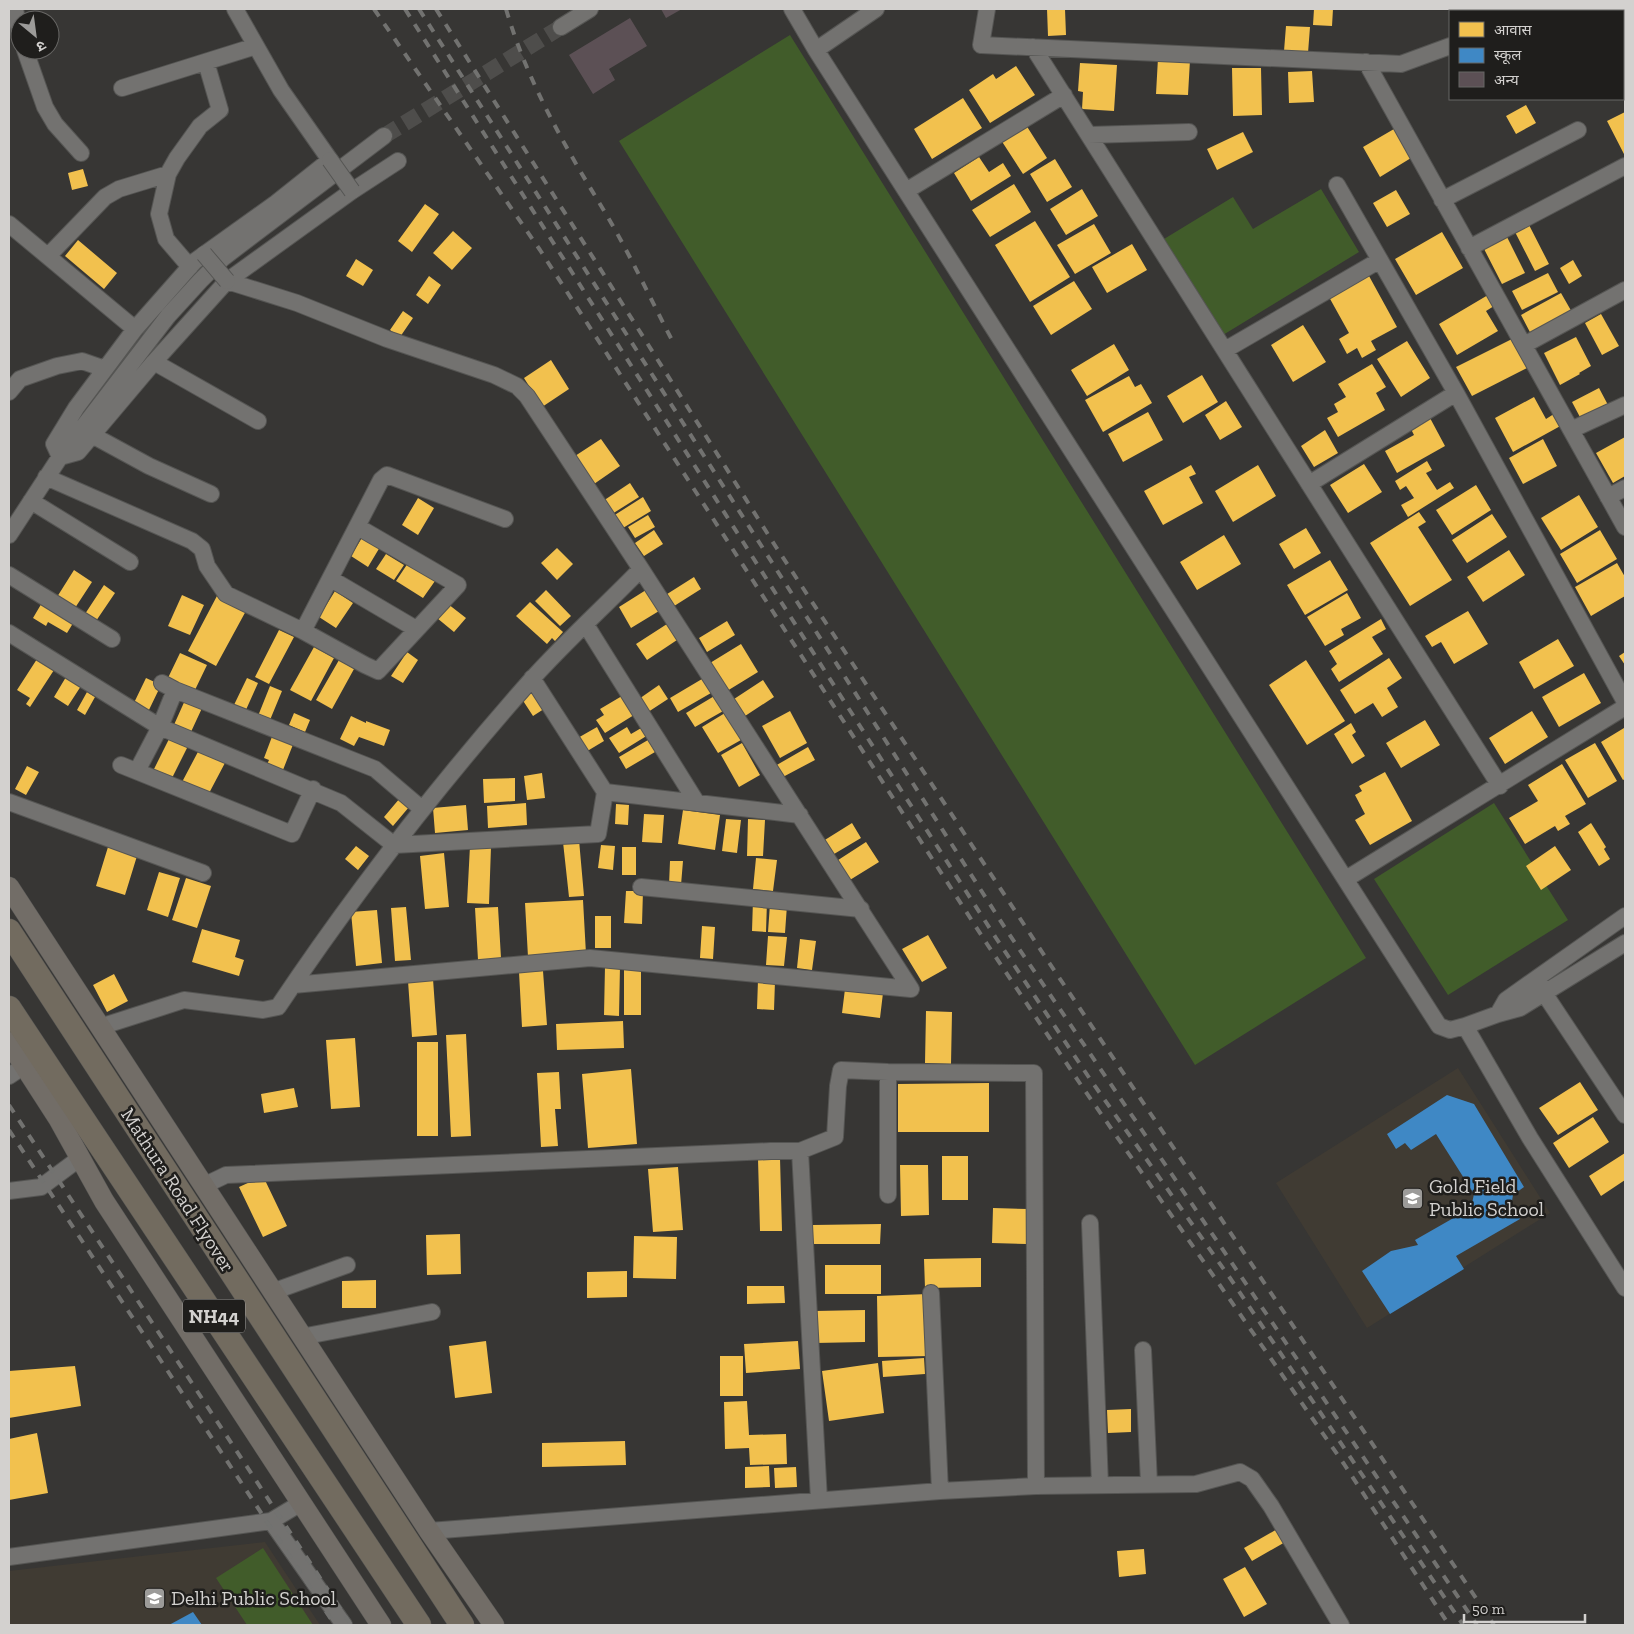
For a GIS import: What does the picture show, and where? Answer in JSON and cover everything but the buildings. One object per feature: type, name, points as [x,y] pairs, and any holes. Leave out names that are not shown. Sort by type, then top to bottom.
[{"type":"highway","name":"Mathura Road Flyover","points":[[9,931],[462,1625]]},
{"type":"highway","name":"Mathura Road Flyover","points":[[9,1008],[419,1625]]},
{"type":"main road","points":[[9,887],[202,1186],[429,1531],[494,1625]]},
{"type":"main road","points":[[9,1042],[16,1071],[58,1118],[104,1201],[381,1625]]},
{"type":"street","points":[[236,9],[281,90],[352,191]]},
{"type":"street","points":[[561,27],[590,9]]},
{"type":"street","points":[[792,9],[816,50],[1439,1026],[1450,1030],[1520,1008],[1625,943]]},
{"type":"street","points":[[816,50],[876,9]]},
{"type":"street","points":[[987,9],[981,44],[1401,64],[1449,46]]},
{"type":"street","points":[[122,88],[256,46]]},
{"type":"street","points":[[1033,47],[1500,786]]},
{"type":"street","points":[[29,60],[45,107],[55,124],[81,153]]},
{"type":"street","points":[[190,267],[166,239],[159,214],[168,174],[191,136],[220,110],[206,62]]},
{"type":"street","points":[[1366,62],[1625,527]]},
{"type":"street","points":[[906,191],[1064,95]]},
{"type":"street","points":[[1442,200],[1578,130]]},
{"type":"street","points":[[1089,135],[1189,132]]},
{"type":"street","points":[[9,535],[60,458],[168,316],[200,281],[224,258],[384,136]]},
{"type":"street","points":[[60,458],[54,444],[76,408],[135,329],[190,267],[204,254],[276,203],[330,160]]},
{"type":"street","points":[[60,458],[78,452],[154,362],[227,281],[398,160]]},
{"type":"street","points":[[1469,248],[1625,166]]},
{"type":"street","points":[[48,256],[105,197],[119,189],[168,174]]},
{"type":"street","points":[[1337,185],[1456,393],[1625,702]]},
{"type":"street","points":[[9,224],[135,329]]},
{"type":"street","points":[[204,254],[227,281],[297,304],[494,375],[517,386],[527,396],[912,989],[590,958],[293,985]]},
{"type":"street","points":[[1225,350],[1380,260]]},
{"type":"street","points":[[1524,345],[1625,290]]},
{"type":"street","points":[[9,392],[20,379],[57,366],[82,362],[105,369]]},
{"type":"street","points":[[154,362],[258,421]]},
{"type":"street","points":[[1309,484],[1456,393]]},
{"type":"street","points":[[1571,430],[1625,405]]},
{"type":"street","points":[[92,435],[149,466],[211,494]]},
{"type":"street","points":[[303,631],[358,527],[380,480],[387,475],[505,519]]},
{"type":"street","points":[[46,477],[192,541],[202,549],[207,566],[226,594],[303,631],[365,666],[378,670],[458,585],[358,527]]},
{"type":"street","points":[[1608,497],[1625,488]]},
{"type":"street","points":[[31,501],[130,562]]},
{"type":"street","points":[[100,1028],[184,1000],[263,1010],[278,1007],[422,809],[532,678],[641,570]]},
{"type":"street","points":[[9,575],[112,639]]},
{"type":"street","points":[[331,579],[416,629]]},
{"type":"street","points":[[586,625],[697,802]]},
{"type":"street","points":[[9,633],[160,727],[342,803],[394,845],[598,834],[605,792],[532,678]]},
{"type":"street","points":[[137,772],[160,727],[169,687],[375,769],[422,809]]},
{"type":"street","points":[[1346,879],[1500,786],[1625,707]]},
{"type":"street","points":[[121,765],[292,834],[313,790]]},
{"type":"street","points":[[605,792],[800,815]]},
{"type":"street","points":[[9,802],[203,873]]},
{"type":"street","points":[[641,887],[861,909]]},
{"type":"street","points":[[1498,1014],[1506,1000],[1625,916]]},
{"type":"street","points":[[1538,978],[1544,993],[1625,1115]]},
{"type":"street","points":[[1464,1026],[1530,1138],[1625,1288]]},
{"type":"street","points":[[202,1186],[226,1175],[761,1151],[800,1152],[834,1137],[841,1070],[1034,1073],[1036,1486]]},
{"type":"street","points":[[888,1072],[888,1195]]},
{"type":"street","points":[[800,1152],[819,1500]]},
{"type":"street","points":[[9,1191],[41,1187],[80,1158]]},
{"type":"street","points":[[1090,1223],[1100,1485]]},
{"type":"street","points":[[272,1292],[347,1265]]},
{"type":"street","points":[[931,1293],[940,1491]]},
{"type":"street","points":[[302,1337],[432,1312]]},
{"type":"street","points":[[1142,1350],[1149,1484]]},
{"type":"street","points":[[429,1531],[940,1491],[1036,1486],[1196,1484],[1240,1472],[1252,1479],[1271,1506],[1341,1625]]},
{"type":"street","points":[[9,1557],[272,1521],[301,1504]]},
{"type":"street","points":[[272,1521],[344,1625]]},
{"type":"shaded area","name":"Gold Field Public School","points":[[1458,1068],[1550,1213],[1367,1328],[1276,1183]]},
{"type":"shaded area","name":"Delhi Public School","points":[[265,1542],[320,1625],[9,1625],[9,1571]]},
{"type":"green space","points":[[790,35],[1366,958],[1195,1065],[619,141]]},
{"type":"green space","points":[[1321,189],[1359,252],[1223,335],[1164,239],[1233,197],[1253,229]]},
{"type":"green space","points":[[1494,803],[1568,920],[1448,995],[1374,879]]},
{"type":"green space","points":[[263,1548],[313,1625],[247,1625],[216,1578]]},
{"type":"tunnel","points":[[384,136],[561,27]]},
{"type":"railway","points":[[374,9],[540,250],[987,944],[1081,1085],[1344,1464],[1449,1625]]},
{"type":"railway","points":[[405,9],[996,938],[1090,1079],[1230,1278],[1463,1625]]},
{"type":"railway","points":[[419,9],[1007,931],[1477,1625]]},
{"type":"railway","points":[[436,9],[776,547],[1046,958],[1494,1625]]},
{"type":"railway","points":[[506,9],[525,62],[548,112],[574,161],[613,225],[674,344]]},
{"type":"railway","points":[[9,1105],[351,1625]]},
{"type":"railway","points":[[9,1130],[335,1625]]},
{"type":"place","name":"Gold Field Public School","points":[[1413,1198]]},
{"type":"place","name":"Delhi Public School","points":[[155,1598]]}]
